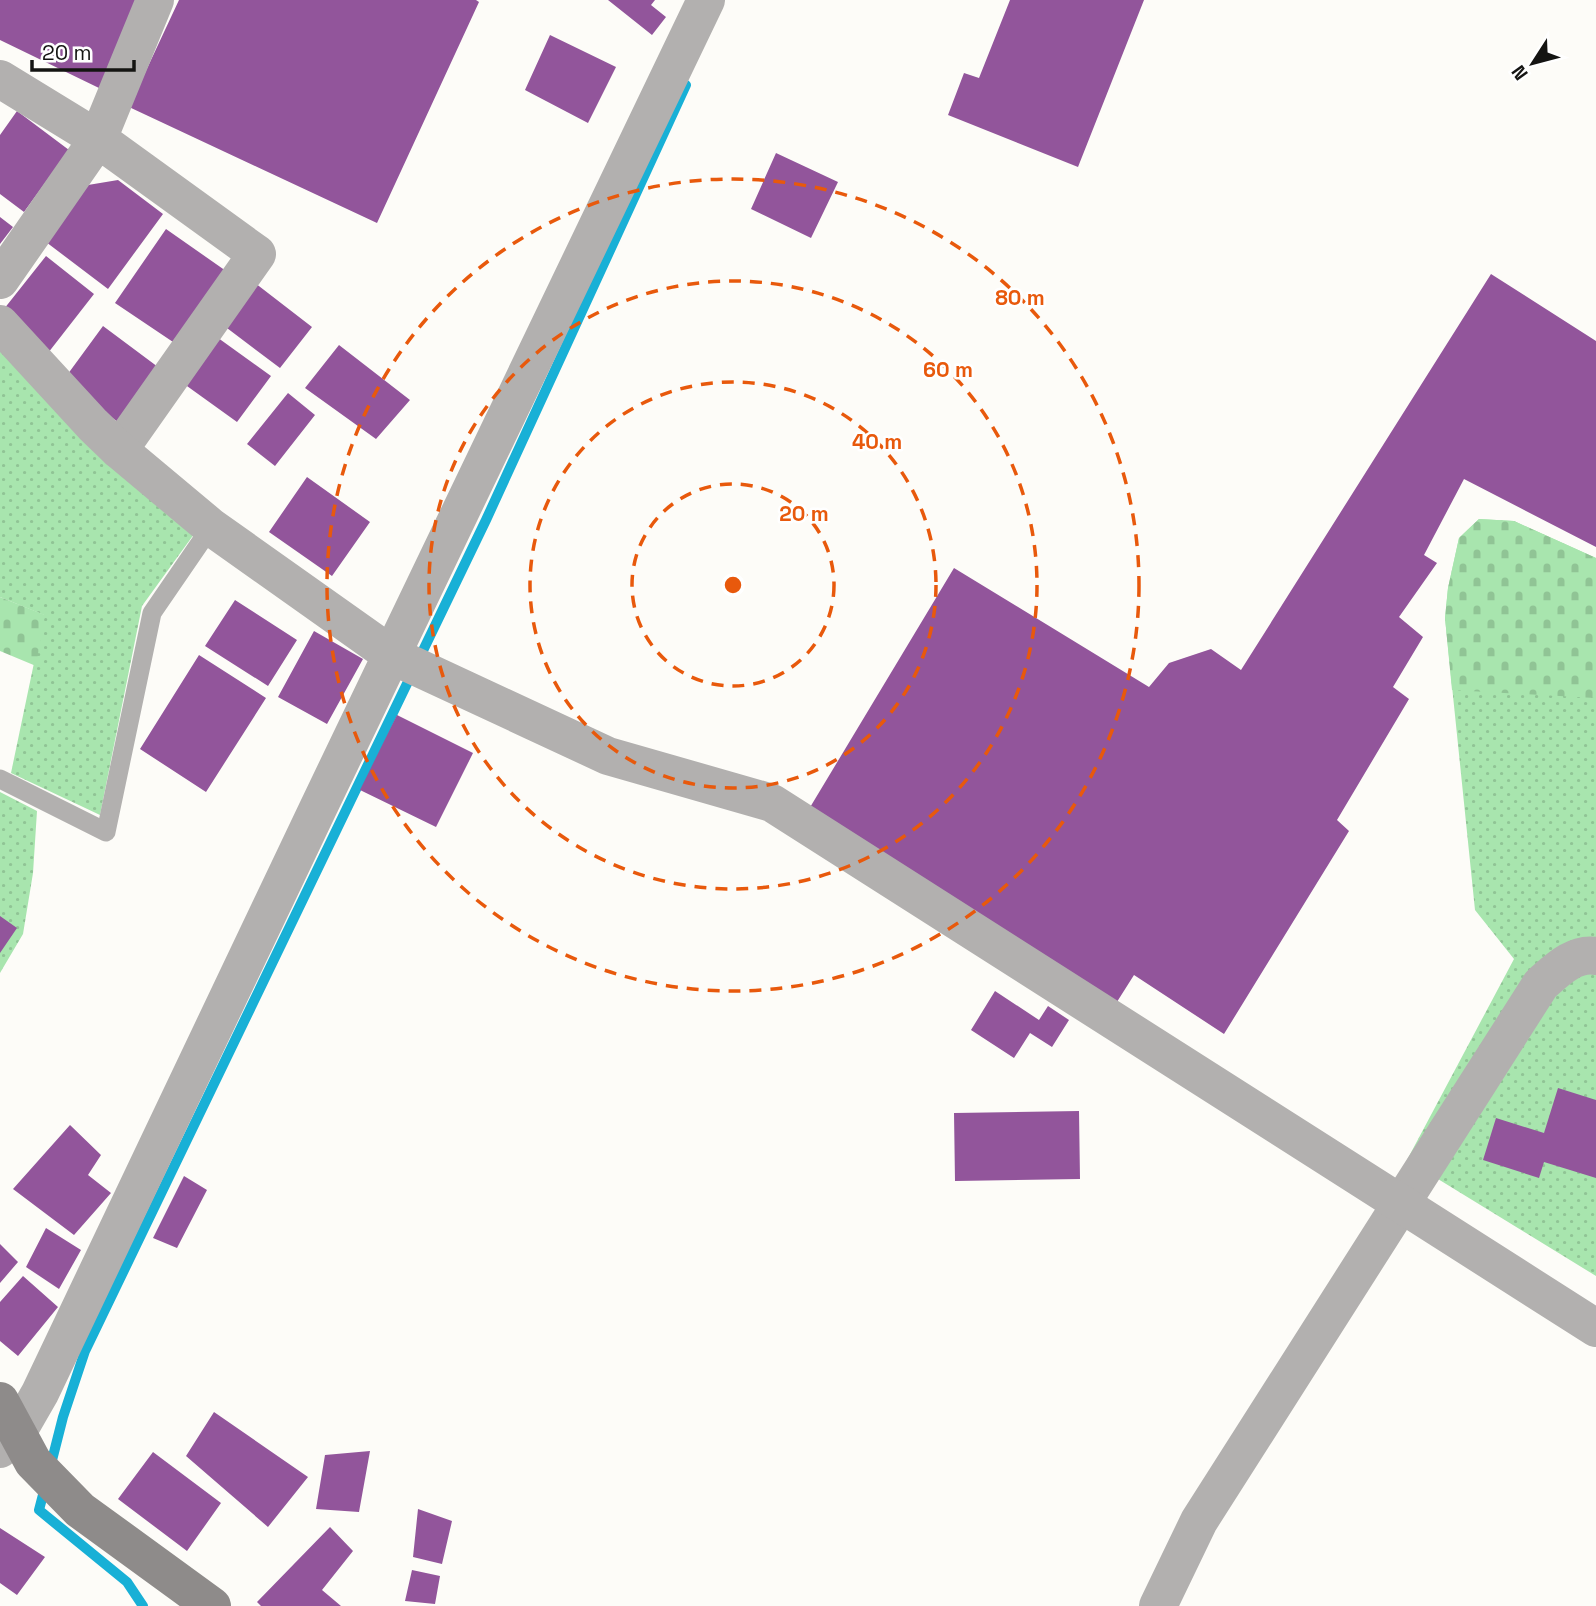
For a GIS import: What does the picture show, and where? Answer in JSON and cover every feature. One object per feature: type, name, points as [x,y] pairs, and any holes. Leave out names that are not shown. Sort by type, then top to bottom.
[{"type":"main road","points":[[6,1428],[33,1462],[80,1510],[212,1606]]},
{"type":"street","points":[[0,280],[97,139],[155,0]]},
{"type":"street","points":[[6,1428],[40,1393],[706,0]]},
{"type":"street","points":[[0,79],[97,139],[257,254],[119,450]]},
{"type":"street","points":[[0,324],[119,450],[211,527],[393,656],[608,756],[772,803],[1596,1328]]},
{"type":"street","points":[[1158,1606],[1199,1521],[1541,984],[1564,964],[1587,954],[1596,956]]},
{"type":"lane","points":[[0,779],[106,832],[152,613],[211,527]]},
{"type":"green space","points":[[0,346],[197,530],[142,606],[100,815],[11,773],[44,615],[0,597]]},
{"type":"green space","points":[[1479,519],[1514,521],[1596,558],[1596,1276],[1407,1160],[1514,959],[1475,910],[1445,618],[1448,588],[1459,538]]},
{"type":"green space","points":[[1479,519],[1514,521],[1596,558],[1595,698],[1452,690],[1445,618],[1448,588],[1459,538]]},
{"type":"green space","points":[[0,597],[45,615],[36,666],[0,651]]},
{"type":"green space","points":[[0,792],[37,811],[33,873],[23,934],[0,973]]},
{"type":"building","points":[[0,0],[141,0],[99,88],[0,40]]},
{"type":"building","points":[[179,0],[479,2],[377,223],[129,107]]},
{"type":"building","points":[[608,0],[655,0],[651,5],[666,17],[652,35]]},
{"type":"building","points":[[1010,0],[1144,0],[1078,167],[948,115],[964,73],[979,78]]},
{"type":"building","points":[[550,35],[616,67],[588,123],[525,90]]},
{"type":"building","points":[[17,111],[69,150],[24,212],[0,194],[0,135]]},
{"type":"building","points":[[776,153],[838,182],[811,238],[751,209]]},
{"type":"building","points":[[118,180],[163,214],[108,289],[46,242],[88,185]]},
{"type":"building","points":[[0,217],[13,227],[0,244]]},
{"type":"building","points":[[166,229],[226,271],[176,344],[115,303]]},
{"type":"building","points":[[46,256],[94,294],[48,353],[0,314]]},
{"type":"building","points":[[1491,274],[1596,341],[1596,547],[1464,479],[1424,555],[1437,563],[1399,617],[1423,637],[1393,687],[1409,699],[1337,820],[1349,831],[1224,1034],[1134,975],[1115,1005],[806,814],[954,568],[1149,687],[1169,663],[1211,649],[1241,670]]},
{"type":"building","points":[[255,283],[312,327],[280,368],[223,325]]},
{"type":"building","points":[[103,326],[158,367],[118,422],[62,382]]},
{"type":"building","points":[[214,335],[271,376],[237,422],[180,381]]},
{"type":"building","points":[[339,345],[410,400],[376,439],[305,388]]},
{"type":"building","points":[[288,393],[315,415],[275,466],[247,444]]},
{"type":"building","points":[[307,477],[370,522],[332,576],[269,532]]},
{"type":"building","points":[[235,600],[297,640],[268,686],[205,646]]},
{"type":"building","points":[[314,631],[363,659],[327,724],[278,697]]},
{"type":"building","points":[[199,655],[266,698],[206,792],[140,749]]},
{"type":"building","points":[[397,715],[473,753],[436,827],[360,790]]},
{"type":"building","points":[[0,916],[17,928],[0,953]]},
{"type":"building","points":[[995,991],[1039,1020],[1048,1006],[1069,1020],[1052,1047],[1030,1033],[1014,1058],[971,1030]]},
{"type":"building","points":[[1558,1088],[1596,1100],[1596,1178],[1544,1162],[1539,1178],[1483,1160],[1496,1118],[1544,1133]]},
{"type":"building","points":[[1079,1111],[1080,1179],[955,1181],[954,1113]]},
{"type":"building","points":[[70,1125],[101,1155],[88,1175],[111,1193],[74,1235],[13,1189]]},
{"type":"building","points":[[184,1176],[207,1190],[177,1248],[153,1238]]},
{"type":"building","points":[[46,1228],[81,1250],[59,1289],[26,1267]]},
{"type":"building","points":[[0,1244],[18,1262],[0,1283]]},
{"type":"building","points":[[23,1276],[58,1307],[18,1356],[0,1341],[0,1302]]},
{"type":"building","points":[[214,1412],[308,1477],[268,1527],[186,1456]]},
{"type":"building","points":[[370,1451],[359,1512],[316,1509],[325,1455]]},
{"type":"building","points":[[153,1452],[221,1503],[187,1551],[118,1499]]},
{"type":"building","points":[[418,1509],[452,1521],[442,1564],[413,1557]]},
{"type":"building","points":[[330,1527],[353,1551],[322,1590],[341,1606],[261,1606],[257,1602]]},
{"type":"building","points":[[0,1528],[45,1557],[17,1595],[0,1583]]},
{"type":"building","points":[[412,1570],[440,1576],[435,1604],[405,1601]]},
{"type":"waterway","points":[[50,1468],[63,1417],[85,1351],[486,520],[686,85]]},
{"type":"waterway","points":[[45,1487],[39,1510],[127,1582],[143,1606]]}]
